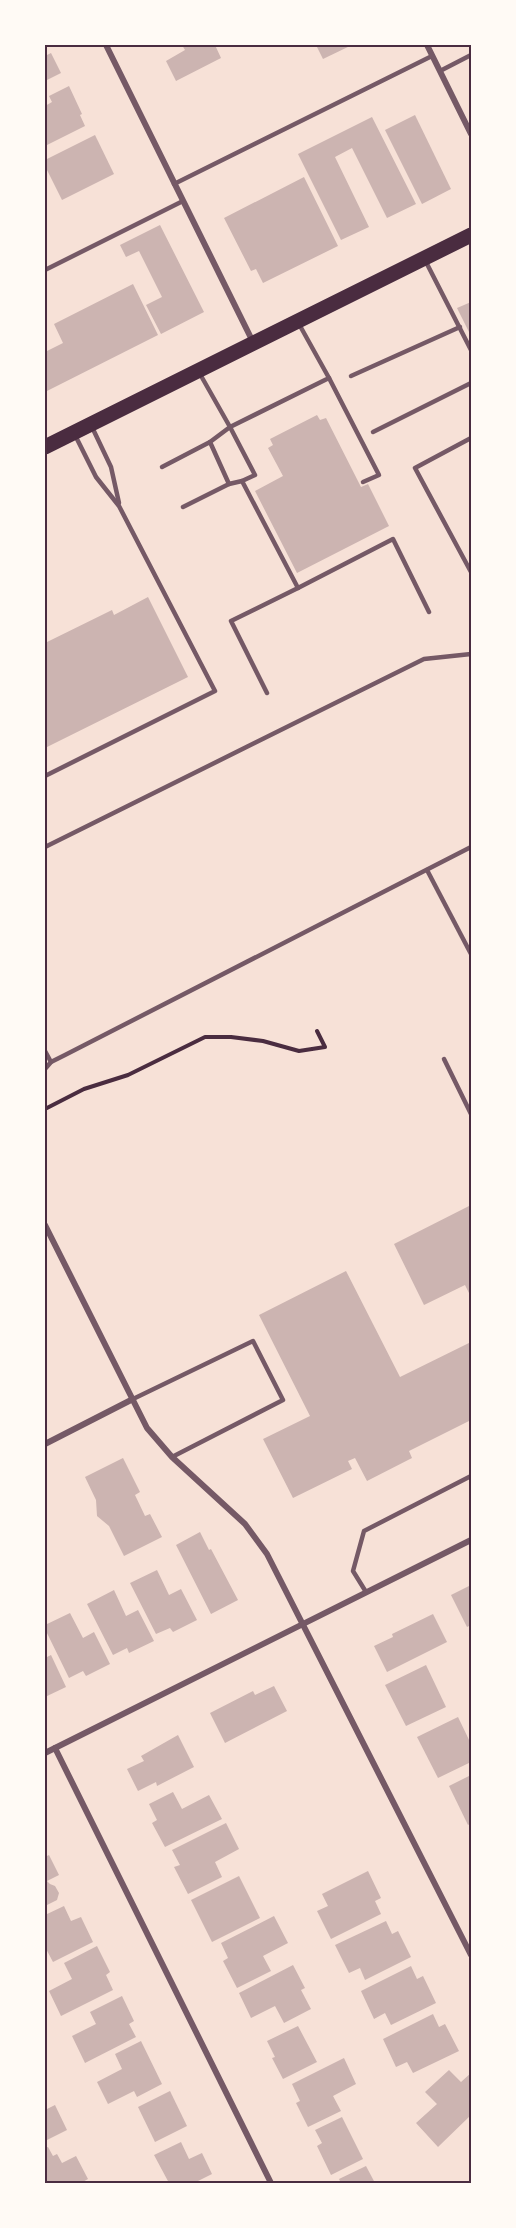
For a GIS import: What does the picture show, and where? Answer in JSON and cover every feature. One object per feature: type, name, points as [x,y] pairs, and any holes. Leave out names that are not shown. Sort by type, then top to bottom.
[{"type":"main road","points":[[45,447],[471,235]]},
{"type":"street","points":[[106,45],[254,343]]},
{"type":"street","points":[[427,45],[471,134]]},
{"type":"street","points":[[45,1225],[147,1428],[172,1457],[245,1524],[267,1554],[471,1955]]},
{"type":"street","points":[[45,1444],[133,1399]]},
{"type":"street","points":[[45,1753],[471,1540]]},
{"type":"street","points":[[55,1748],[272,2183]]},
{"type":"lane","points":[[440,71],[471,55]]},
{"type":"lane","points":[[174,184],[432,56]]},
{"type":"lane","points":[[45,270],[183,201]]},
{"type":"lane","points":[[424,258],[471,350]]},
{"type":"lane","points":[[297,321],[379,475],[363,482]]},
{"type":"lane","points":[[351,376],[459,327]]},
{"type":"lane","points":[[183,507],[229,484],[242,482],[255,475],[198,371]]},
{"type":"lane","points":[[162,467],[210,442],[230,427],[329,378]]},
{"type":"lane","points":[[373,432],[471,383]]},
{"type":"lane","points":[[91,424],[111,467],[119,506]]},
{"type":"lane","points":[[45,776],[215,691],[119,506],[96,477],[74,433]]},
{"type":"lane","points":[[471,438],[415,468],[471,572]]},
{"type":"lane","points":[[210,442],[229,484]]},
{"type":"lane","points":[[242,482],[298,588]]},
{"type":"lane","points":[[267,693],[231,621],[393,540],[429,612]]},
{"type":"lane","points":[[45,847],[424,659],[471,654]]},
{"type":"lane","points":[[48,1062],[471,847]]},
{"type":"lane","points":[[427,870],[471,954]]},
{"type":"lane","points":[[45,1051],[48,1062],[45,1069]]},
{"type":"lane","points":[[444,1059],[471,1114]]},
{"type":"lane","points":[[133,1399],[253,1341],[283,1400],[172,1457]]},
{"type":"lane","points":[[366,1592],[353,1571],[364,1531],[471,1476]]},
{"type":"path","points":[[45,1109],[84,1089],[128,1075],[204,1037],[231,1037],[263,1041],[299,1051],[326,1047],[317,1031]]},
{"type":"building","points":[[182,45],[215,45],[221,58],[176,81],[166,61],[185,50]]},
{"type":"building","points":[[316,45],[352,45],[323,59]]},
{"type":"building","points":[[51,53],[61,73],[45,81],[45,56]]},
{"type":"building","points":[[69,86],[85,126],[45,146],[45,106],[52,102],[49,96]]},
{"type":"building","points":[[415,115],[451,189],[422,204],[385,130]]},
{"type":"building","points":[[372,117],[416,204],[387,218],[352,148],[335,157],[369,227],[341,240],[298,154]]},
{"type":"building","points":[[95,135],[114,174],[62,200],[45,166],[45,160]]},
{"type":"building","points":[[304,177],[338,246],[263,283],[256,269],[251,271],[224,218]]},
{"type":"building","points":[[160,225],[204,312],[161,334],[146,305],[162,297],[139,251],[126,257],[120,245]]},
{"type":"building","points":[[133,284],[158,335],[45,392],[45,352],[63,343],[54,324]]},
{"type":"building","points":[[471,302],[471,336],[457,308]]},
{"type":"building","points":[[317,415],[320,420],[326,418],[361,487],[368,484],[389,526],[297,573],[255,491],[283,476],[268,448],[273,445],[270,439]]},
{"type":"building","points":[[148,597],[188,677],[45,748],[45,643],[112,610],[114,615]]},
{"type":"building","points":[[471,1205],[471,1297],[465,1285],[424,1305],[394,1244]]},
{"type":"building","points":[[346,1271],[400,1377],[471,1342],[471,1420],[409,1451],[412,1458],[367,1481],[355,1458],[348,1461],[352,1469],[293,1498],[263,1439],[310,1416],[259,1315]]},
{"type":"building","points":[[123,1458],[140,1492],[135,1495],[145,1516],[150,1514],[162,1537],[124,1556],[109,1526],[97,1516],[96,1500],[85,1477]]},
{"type":"building","points":[[200,1532],[238,1600],[211,1614],[176,1545]]},
{"type":"building","points":[[157,1570],[169,1595],[181,1589],[197,1620],[173,1632],[170,1628],[156,1634],[130,1583]]},
{"type":"building","points":[[471,1585],[471,1625],[467,1627],[451,1595]]},
{"type":"building","points":[[114,1590],[126,1616],[138,1610],[154,1641],[129,1653],[127,1648],[113,1655],[87,1604]]},
{"type":"building","points":[[70,1613],[83,1638],[94,1632],[110,1664],[86,1676],[83,1671],[69,1678],[45,1625]]},
{"type":"building","points":[[433,1614],[447,1642],[387,1672],[374,1646],[393,1637],[392,1634]]},
{"type":"building","points":[[51,1655],[66,1687],[45,1697],[45,1658]]},
{"type":"building","points":[[426,1665],[446,1707],[406,1726],[385,1685]]},
{"type":"building","points":[[274,1686],[287,1711],[225,1743],[210,1713],[253,1691],[255,1695]]},
{"type":"building","points":[[458,1717],[471,1744],[471,1762],[438,1778],[417,1737]]},
{"type":"building","points":[[178,1735],[194,1767],[157,1786],[156,1782],[138,1791],[127,1769],[144,1761],[141,1756]]},
{"type":"building","points":[[471,1775],[471,1823],[468,1825],[449,1786]]},
{"type":"building","points":[[173,1792],[182,1809],[209,1795],[222,1819],[165,1847],[152,1823],[157,1820],[149,1804]]},
{"type":"building","points":[[226,1823],[239,1849],[215,1862],[222,1877],[188,1894],[174,1867],[180,1865],[172,1850]]},
{"type":"building","points":[[49,1855],[59,1875],[47,1881],[55,1886],[59,1893],[57,1900],[45,1906],[45,1857]]},
{"type":"building","points":[[368,1871],[381,1898],[375,1901],[381,1914],[331,1939],[317,1911],[328,1906],[322,1894]]},
{"type":"building","points":[[239,1876],[260,1918],[212,1942],[191,1900]]},
{"type":"building","points":[[64,1906],[71,1921],[81,1917],[93,1942],[53,1962],[45,1947],[45,1915]]},
{"type":"building","points":[[274,1916],[288,1943],[263,1956],[271,1971],[237,1988],[223,1961],[228,1958],[221,1943]]},
{"type":"building","points":[[386,1921],[392,1934],[398,1931],[411,1957],[365,1980],[360,1968],[349,1973],[335,1945]]},
{"type":"building","points":[[97,1946],[110,1972],[106,1975],[113,1990],[61,2016],[49,1991],[72,1979],[64,1963]]},
{"type":"building","points":[[293,1965],[305,1988],[301,1990],[311,2009],[284,2023],[275,2006],[251,2018],[239,1993]]},
{"type":"building","points":[[411,1966],[417,1979],[423,1976],[436,2003],[391,2025],[385,2013],[374,2019],[361,1991]]},
{"type":"building","points":[[122,1996],[134,2021],[129,2024],[136,2037],[85,2063],[72,2036],[96,2024],[90,2012]]},
{"type":"building","points":[[433,2014],[439,2027],[445,2024],[459,2051],[413,2073],[407,2062],[396,2067],[383,2039]]},
{"type":"building","points":[[298,2026],[317,2062],[283,2079],[272,2058],[275,2057],[267,2041]]},
{"type":"building","points":[[141,2041],[162,2084],[137,2097],[134,2091],[108,2104],[97,2082],[122,2069],[115,2054]]},
{"type":"building","points":[[344,2058],[356,2084],[333,2096],[341,2111],[308,2127],[296,2103],[300,2101],[292,2084]]},
{"type":"building","points":[[449,2070],[461,2082],[471,2073],[471,2115],[438,2147],[416,2123],[437,2104],[425,2092]]},
{"type":"building","points":[[170,2091],[187,2126],[155,2142],[138,2107]]},
{"type":"building","points":[[55,2105],[67,2130],[45,2141],[45,2110]]},
{"type":"building","points":[[342,2117],[363,2159],[331,2175],[317,2146],[322,2143],[315,2130]]},
{"type":"building","points":[[181,2142],[189,2159],[202,2153],[212,2174],[194,2183],[169,2183],[154,2155]]},
{"type":"building","points":[[48,2147],[53,2156],[57,2154],[62,2163],[76,2156],[88,2179],[81,2183],[45,2183],[45,2148]]},
{"type":"building","points":[[366,2166],[375,2183],[341,2183],[339,2179]]}]
